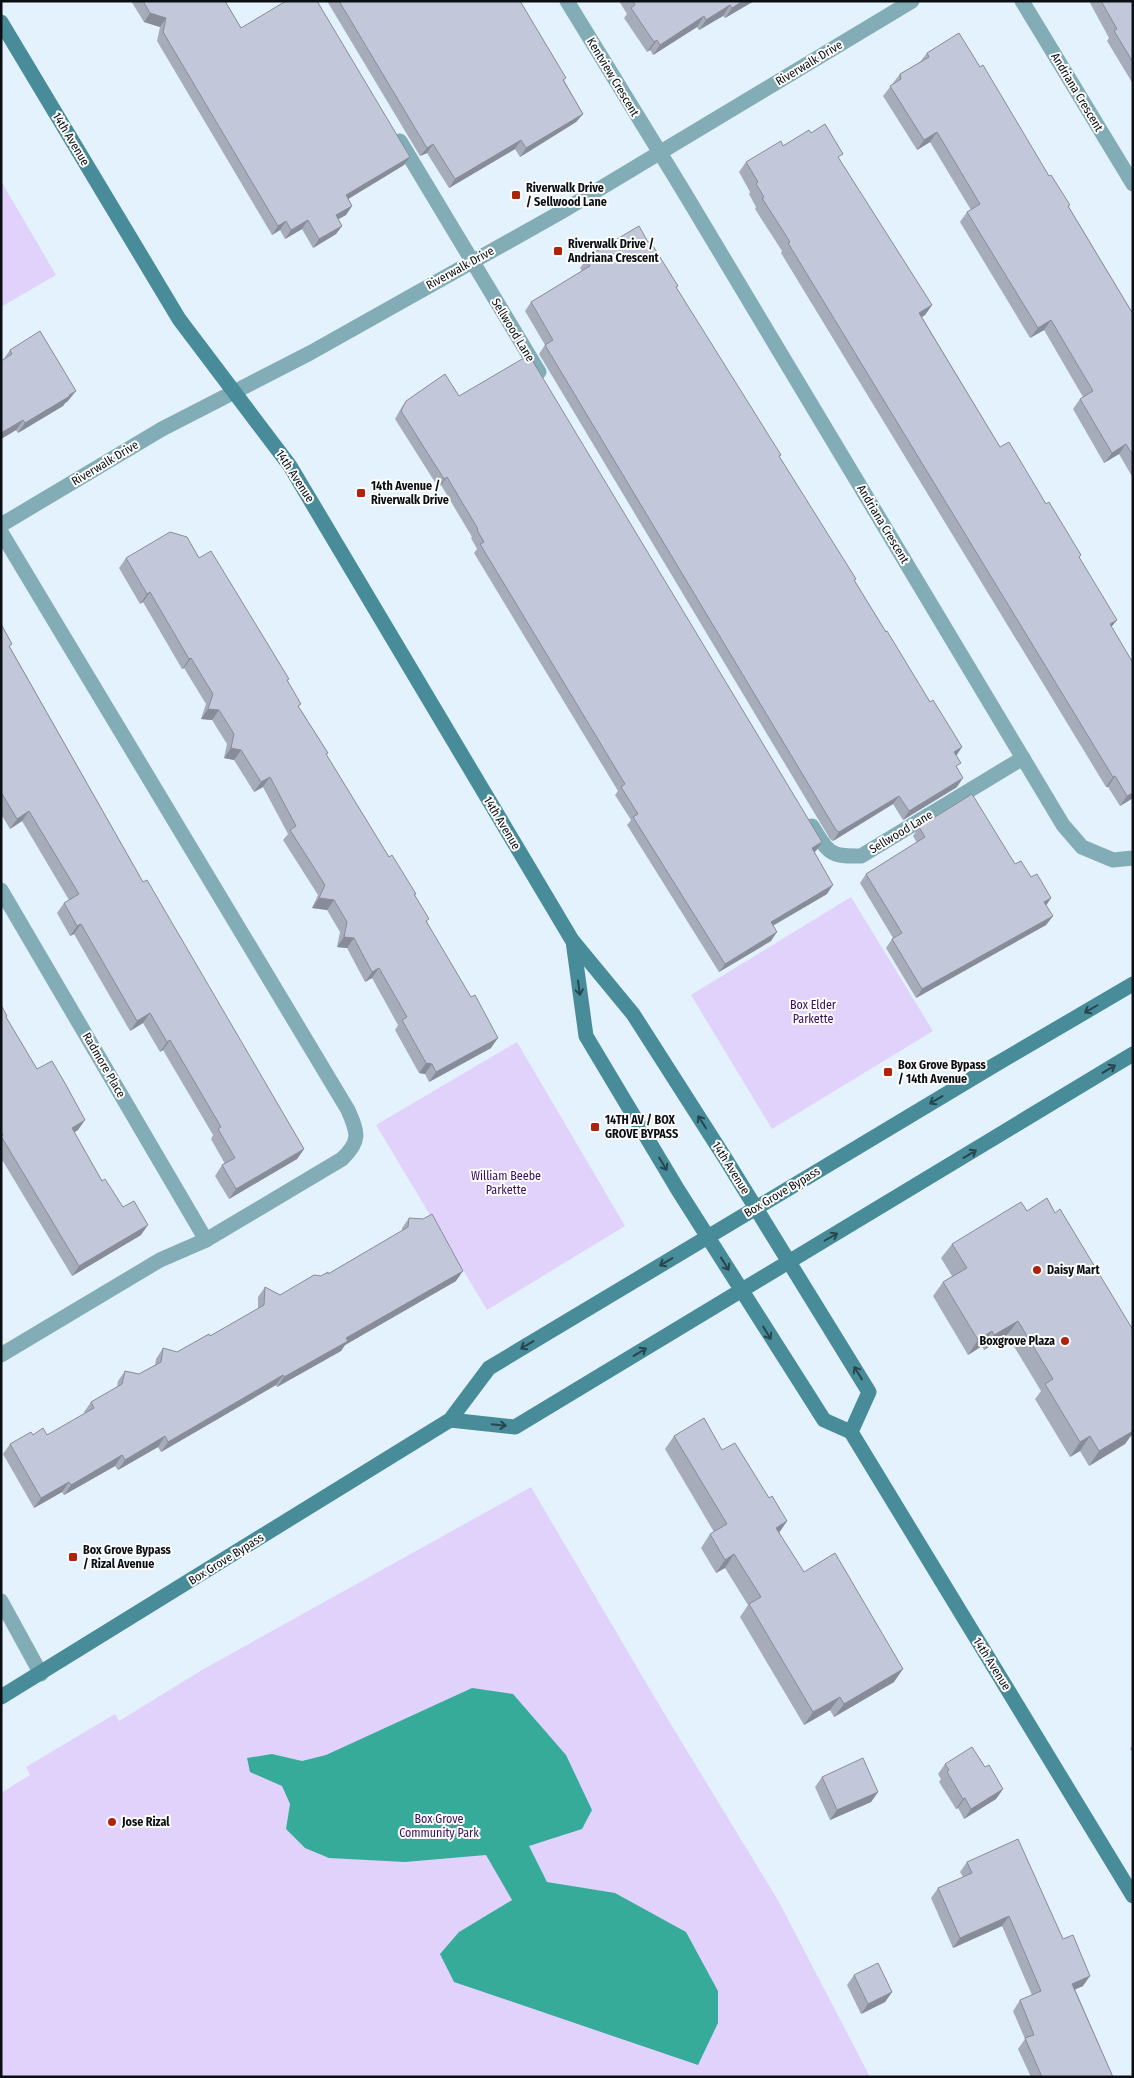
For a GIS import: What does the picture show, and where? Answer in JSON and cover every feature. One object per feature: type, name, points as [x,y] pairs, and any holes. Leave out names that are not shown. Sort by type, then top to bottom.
[{"type":"main road","name":"14th Avenue","points":[[1,22],[179,319],[290,466],[572,940],[633,1014],[756,1208],[869,1392],[851,1432]]},
{"type":"main road","name":"14th Avenue","points":[[572,940],[586,1036],[741,1291],[824,1420],[851,1432],[1133,1896]]},
{"type":"main road","name":"Box Grove Bypass","points":[[1,1697],[450,1420],[489,1368],[1133,984]]},
{"type":"main road","points":[[450,1420],[515,1427],[1133,1054]]},
{"type":"street","name":"Kentview Crescent","points":[[567,1],[660,153]]},
{"type":"street","name":"Riverwalk Drive","points":[[1,525],[162,429],[310,353],[473,261],[660,153],[912,1]]},
{"type":"street","name":"Andriana Crescent","points":[[1022,1],[1133,184]]},
{"type":"street","name":"Sellwood Lane","points":[[391,127],[548,387]]},
{"type":"street","name":"Andriana Crescent","points":[[660,153],[1063,825],[1082,847],[1113,860],[1133,858]]},
{"type":"street","points":[[1,532],[348,1110],[357,1137],[352,1149],[342,1159],[206,1240],[160,1260],[1,1355]]},
{"type":"street","name":"Sellwood Lane","points":[[803,811],[823,845],[839,857],[861,856],[1023,758]]},
{"type":"street","name":"Radmore Place","points":[[1,890],[206,1240]]},
{"type":"street","points":[[1,1601],[40,1674]]},
{"type":"green space","points":[[1,181],[56,275],[1,307]]},
{"type":"green space","name":"Box Elder Parkette","points":[[851,897],[933,1031],[772,1129],[691,995]]},
{"type":"green space","name":"William Beebe Parkette","points":[[517,1042],[625,1226],[487,1310],[376,1125]]},
{"type":"green space","name":"Box Grove Community Park","points":[[531,1487],[658,1703],[779,1902],[870,2077],[1,2077],[1,1793],[30,1775],[26,1767],[115,1714],[119,1721],[202,1670]]},
{"type":"shaded area","points":[[472,1688],[513,1694],[566,1755],[592,1810],[582,1829],[529,1846],[547,1882],[615,1893],[686,1932],[718,1991],[718,2023],[698,2065],[454,1982],[440,1954],[459,1932],[512,1900],[486,1855],[405,1862],[329,1858],[305,1848],[286,1829],[290,1804],[282,1786],[250,1772],[247,1758],[272,1754],[302,1761],[326,1755]]},
{"type":"building","points":[[143,1],[225,1],[241,28],[286,1],[317,1],[410,157],[346,195],[352,206],[336,215],[342,226],[319,239],[308,220],[291,230],[286,221],[278,226],[163,32],[166,18],[150,13]]},
{"type":"building","points":[[339,1],[520,1],[566,78],[563,80],[583,114],[526,148],[521,140],[455,179],[433,144],[427,148]]},
{"type":"building","points":[[633,1],[743,1],[732,8],[730,5],[706,20],[704,16],[660,45],[657,40],[654,42],[631,8],[635,5]]},
{"type":"building","points":[[1101,1],[1133,1],[1133,62],[1114,31],[1117,29]]},
{"type":"building","points":[[959,33],[980,67],[983,65],[1049,176],[1051,175],[1070,205],[1068,206],[1133,314],[1133,456],[1126,444],[1112,453],[1080,399],[1093,391],[1051,320],[1038,328],[967,212],[980,204],[937,132],[924,140],[890,86],[901,79],[900,74],[929,57],[927,53]]},
{"type":"building","points":[[825,124],[843,154],[838,157],[932,305],[919,313],[1000,447],[1009,442],[1046,504],[1049,502],[1117,620],[1110,624],[1133,663],[1133,793],[1127,796],[1115,776],[1113,777],[762,198],[764,197],[756,184],[758,182],[746,162],[781,141],[783,146],[809,130],[811,133]]},
{"type":"building","points":[[639,226],[678,286],[676,287],[781,455],[779,456],[856,579],[854,580],[886,632],[930,702],[933,700],[962,747],[954,752],[961,763],[956,766],[963,778],[909,811],[899,796],[839,832],[836,830],[545,345],[553,340],[531,302],[590,266],[586,260],[590,255]]},
{"type":"building","points":[[40,331],[76,391],[25,423],[23,420],[1,433],[1,361],[12,354],[10,350]]},
{"type":"building","points":[[529,355],[822,842],[812,848],[833,885],[771,922],[777,932],[725,964],[633,817],[638,814],[621,787],[625,784],[480,544],[484,542],[478,529],[447,477],[444,479],[401,411],[406,401],[445,374],[459,396]]},
{"type":"building","points":[[170,532],[187,537],[199,558],[211,551],[289,679],[287,680],[301,704],[298,706],[328,753],[326,754],[389,857],[392,855],[416,894],[414,894],[429,919],[426,921],[471,997],[475,995],[498,1038],[436,1072],[432,1064],[426,1063],[402,1020],[407,1017],[379,968],[372,972],[354,938],[344,937],[347,922],[334,900],[319,898],[325,885],[290,830],[296,826],[270,777],[261,782],[241,750],[231,748],[234,734],[219,710],[208,709],[213,694],[191,658],[189,659],[150,592],[147,594],[126,558]]},
{"type":"building","points":[[1,624],[12,644],[9,646],[143,882],[147,880],[304,1149],[236,1189],[222,1165],[235,1158],[218,1129],[221,1127],[170,1040],[167,1042],[150,1013],[137,1021],[81,924],[77,926],[64,903],[79,894],[29,811],[17,819],[1,792]]},
{"type":"building","points":[[972,794],[1015,864],[1021,861],[1031,877],[1037,874],[1051,898],[1044,902],[1053,916],[922,989],[892,939],[902,933],[866,874],[925,837],[919,827]]},
{"type":"building","points":[[1,1005],[6,1017],[37,1069],[52,1061],[66,1085],[85,1120],[72,1128],[102,1181],[105,1179],[123,1207],[134,1201],[148,1225],[79,1266],[1,1136],[3,1135],[1,1132]]},
{"type":"building","name":"Boxgrove Plaza","points":[[1047,1198],[1055,1213],[1060,1209],[1133,1330],[1133,1431],[1099,1451],[1090,1436],[1080,1442],[1045,1384],[1053,1379],[1018,1321],[994,1335],[992,1331],[978,1340],[943,1282],[967,1268],[952,1244],[1021,1202],[1027,1211]]},
{"type":"building","points":[[432,1214],[463,1271],[346,1338],[348,1341],[284,1377],[283,1375],[168,1442],[165,1436],[125,1460],[122,1455],[71,1485],[69,1482],[41,1498],[10,1444],[31,1432],[33,1435],[43,1428],[47,1435],[94,1408],[91,1402],[122,1384],[125,1371],[139,1374],[161,1362],[163,1348],[177,1352],[209,1334],[210,1336],[264,1305],[265,1287],[280,1295],[314,1275],[321,1276],[328,1272],[328,1274],[408,1227],[409,1218],[423,1219]]},
{"type":"building","points":[[704,1418],[722,1450],[735,1443],[769,1498],[772,1496],[787,1521],[776,1528],[804,1572],[835,1553],[903,1669],[844,1704],[840,1697],[813,1712],[749,1604],[761,1597],[734,1554],[725,1560],[710,1534],[727,1524],[674,1436]]},
{"type":"building","points":[[972,1747],[985,1767],[989,1765],[1003,1789],[971,1809],[947,1772],[949,1770],[945,1764]]},
{"type":"building","points":[[863,1758],[878,1792],[837,1810],[822,1777]]},
{"type":"building","points":[[1018,1839],[1063,1939],[1073,1935],[1090,1976],[1072,1984],[1113,2077],[1042,2077],[1025,2038],[1034,2035],[1020,2000],[1041,1991],[1009,1916],[960,1938],[938,1888],[972,1873],[967,1862]]},
{"type":"building","points":[[878,1963],[892,1992],[868,2004],[854,1975]]},
{"type":"place","name":"Riverwalk Drive / Sellwood Lane","points":[[516,195]]},
{"type":"place","name":"Riverwalk Drive / Andriana Crescent","points":[[558,251]]},
{"type":"place","name":"14th Avenue / Riverwalk Drive","points":[[361,493]]},
{"type":"place","name":"Box Grove Bypass / 14th Avenue","points":[[888,1072]]},
{"type":"place","name":"14TH AV / BOX GROVE BYPASS","points":[[595,1127]]},
{"type":"place","name":"Daisy Mart","points":[[1037,1270]]},
{"type":"place","name":"Boxgrove Plaza","points":[[1065,1341]]},
{"type":"place","name":"Box Grove Bypass / Rizal Avenue","points":[[73,1557]]},
{"type":"place","name":"Jose Rizal","points":[[112,1822]]}]
